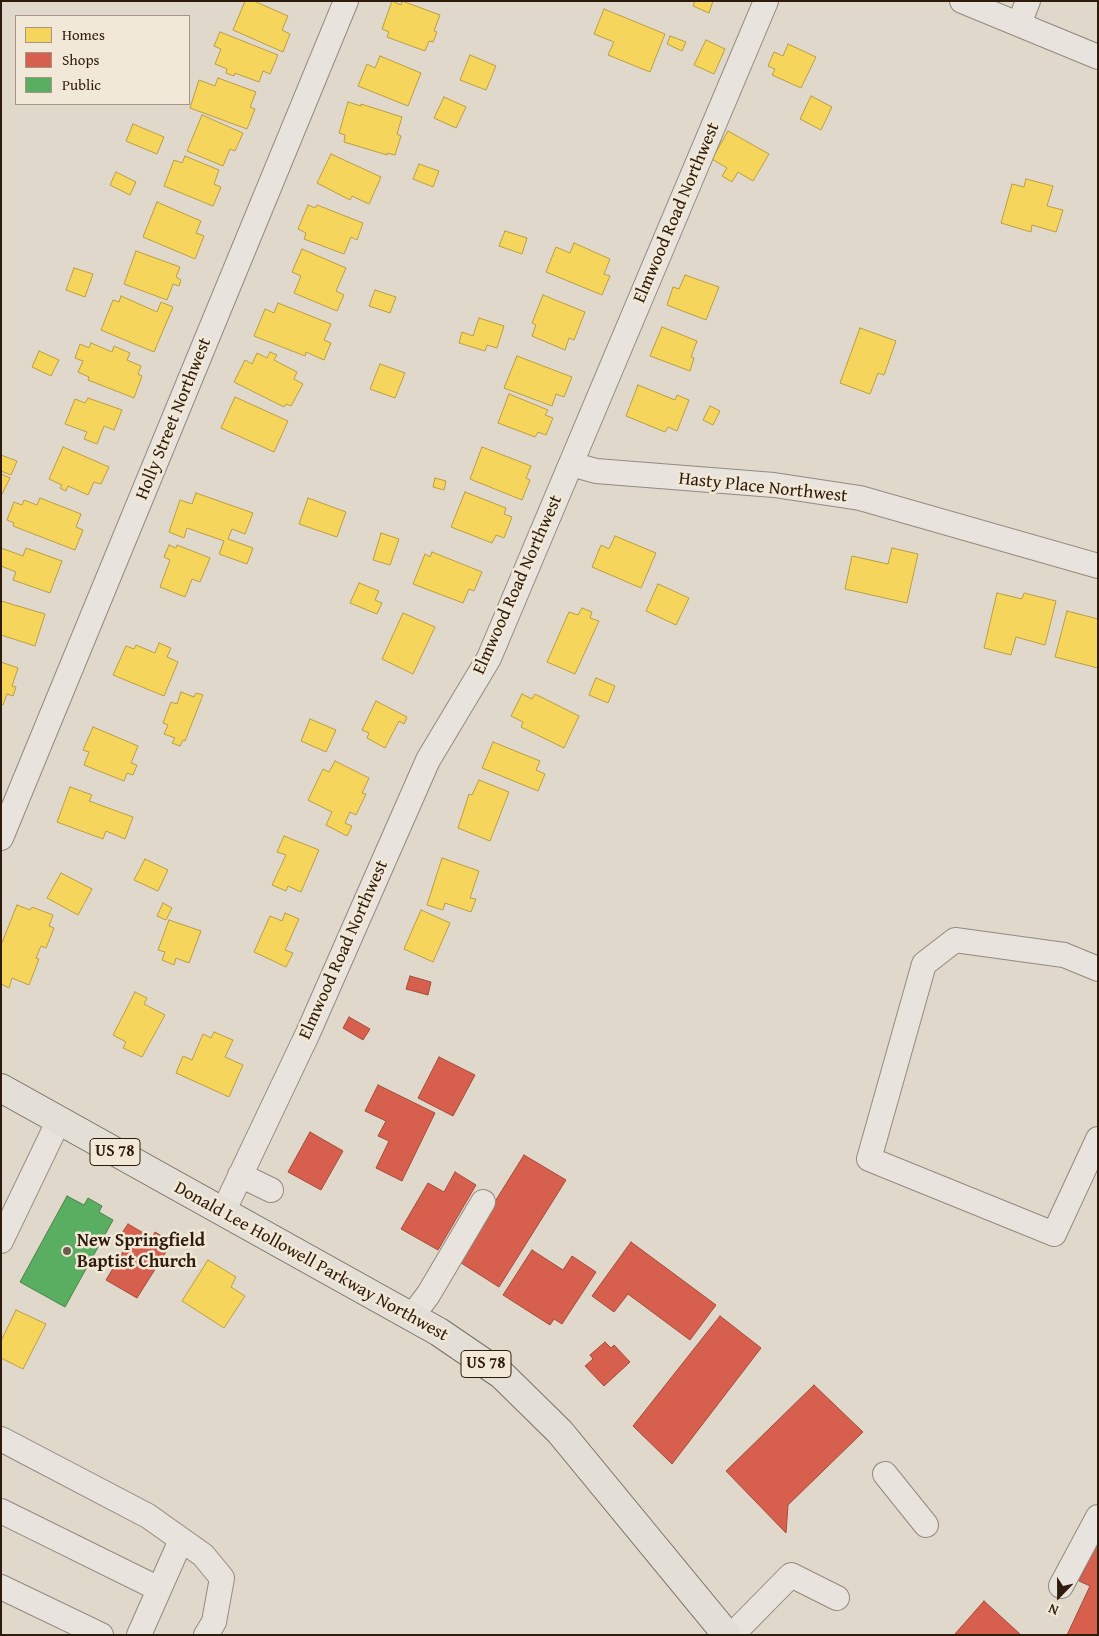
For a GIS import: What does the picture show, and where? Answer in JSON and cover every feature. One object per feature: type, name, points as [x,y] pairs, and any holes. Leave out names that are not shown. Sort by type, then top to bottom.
[{"type":"main road","name":"Donald Lee Hollowell Parkway Northwest","points":[[1,1088],[412,1316],[502,1375],[560,1432],[727,1635]]},
{"type":"street","name":"Holly Street Northwest","points":[[1,838],[346,1]]},
{"type":"street","name":"Elmwood Road Northwest","points":[[223,1212],[308,1033],[428,760],[489,658],[766,1]]},
{"type":"street","points":[[962,1],[1098,56]]},
{"type":"street","points":[[1019,24],[1028,1]]},
{"type":"street","name":"Hasty Place Northwest","points":[[571,464],[596,471],[774,485],[860,498],[1098,566]]},
{"type":"street","points":[[1098,970],[1064,955],[955,940],[924,964],[869,1159],[1054,1234],[1092,1167],[1098,1139]]},
{"type":"street","points":[[1,1241],[59,1120]]},
{"type":"street","points":[[240,1175],[271,1190]]},
{"type":"street","points":[[412,1316],[428,1295],[484,1202]]},
{"type":"street","points":[[1,1439],[148,1516],[203,1555],[222,1578],[214,1622],[206,1635]]},
{"type":"street","points":[[885,1474],[926,1525]]},
{"type":"street","points":[[1,1511],[160,1589]]},
{"type":"street","points":[[1061,1586],[1098,1517]]},
{"type":"street","points":[[139,1635],[181,1540]]},
{"type":"street","points":[[732,1635],[791,1575],[837,1598]]},
{"type":"street","points":[[1,1587],[101,1635]]},
{"type":"building: Homes","points":[[245,1],[254,1],[288,16],[282,30],[290,34],[283,52],[233,30]]},
{"type":"building: Homes","points":[[392,1],[401,5],[402,1],[440,15],[434,31],[437,32],[433,42],[429,41],[425,51],[387,37],[389,32],[382,29]]},
{"type":"building: Homes","points":[[695,1],[713,1],[709,13],[693,6]]},
{"type":"building: Homes","points":[[604,9],[665,34],[650,72],[608,55],[614,42],[594,34]]},
{"type":"building: Homes","points":[[220,32],[278,55],[270,74],[263,71],[259,82],[235,73],[234,76],[226,73],[227,69],[215,64],[221,49],[214,46]]},
{"type":"building: Homes","points":[[670,36],[686,42],[682,51],[667,44]]},
{"type":"building: Homes","points":[[706,40],[725,49],[714,74],[694,65]]},
{"type":"building: Homes","points":[[788,44],[816,57],[801,88],[772,75],[775,69],[768,66],[774,52],[783,56]]},
{"type":"building: Homes","points":[[470,55],[496,66],[486,90],[460,80]]},
{"type":"building: Homes","points":[[380,56],[421,73],[408,106],[358,86],[367,64],[375,68]]},
{"type":"building: Homes","points":[[218,78],[256,92],[250,107],[255,109],[247,129],[190,108],[199,80],[215,86]]},
{"type":"building: Homes","points":[[811,96],[832,107],[821,130],[800,119]]},
{"type":"building: Homes","points":[[444,97],[466,107],[456,128],[434,118]]},
{"type":"building: Homes","points":[[348,102],[361,106],[361,104],[402,117],[397,134],[401,136],[395,155],[387,153],[387,155],[344,142],[345,135],[339,133]]},
{"type":"building: Homes","points":[[202,115],[243,133],[235,151],[230,149],[223,166],[187,151]]},
{"type":"building: Homes","points":[[133,124],[164,137],[157,154],[126,141]]},
{"type":"building: Homes","points":[[728,131],[769,154],[753,181],[738,172],[732,182],[722,176],[727,168],[712,159]]},
{"type":"building: Homes","points":[[331,154],[381,177],[369,204],[352,196],[350,200],[317,183]]},
{"type":"building: Homes","points":[[185,156],[219,170],[214,184],[221,187],[213,206],[164,186],[174,160],[182,163]]},
{"type":"building: Homes","points":[[419,164],[439,171],[433,187],[413,179]]},
{"type":"building: Homes","points":[[116,172],[136,182],[130,195],[110,185]]},
{"type":"building: Homes","points":[[1026,179],[1053,186],[1047,206],[1063,210],[1056,232],[1032,225],[1031,232],[1001,223],[1012,184],[1024,187]]},
{"type":"building: Homes","points":[[157,202],[201,221],[196,233],[204,236],[195,259],[143,237]]},
{"type":"building: Homes","points":[[308,205],[315,208],[317,205],[363,223],[357,240],[351,237],[344,254],[304,239],[306,233],[298,229]]},
{"type":"building: Homes","points":[[505,231],[527,238],[522,254],[499,246]]},
{"type":"building: Homes","points":[[574,243],[610,259],[604,274],[610,276],[602,295],[546,272],[556,247],[570,253]]},
{"type":"building: Homes","points":[[302,249],[346,268],[336,291],[344,295],[337,311],[294,293],[301,276],[292,272]]},
{"type":"building: Homes","points":[[136,251],[180,267],[176,277],[181,280],[179,286],[173,284],[167,300],[124,284]]},
{"type":"building: Homes","points":[[74,268],[93,274],[85,297],[66,290]]},
{"type":"building: Homes","points":[[685,275],[719,287],[706,320],[667,305],[673,287],[679,289]]},
{"type":"building: Homes","points":[[375,290],[396,297],[390,313],[369,306]]},
{"type":"building: Homes","points":[[543,295],[585,312],[574,340],[569,338],[565,350],[532,336],[536,325],[532,323]]},
{"type":"building: Homes","points":[[121,296],[157,312],[161,302],[173,307],[154,352],[101,330],[113,300],[119,302]]},
{"type":"building: Homes","points":[[278,303],[331,324],[324,340],[331,343],[324,360],[306,352],[305,356],[254,336],[265,309],[274,313]]},
{"type":"building: Homes","points":[[479,318],[504,326],[497,348],[487,345],[485,351],[459,343],[462,332],[473,336]]},
{"type":"building: Homes","points":[[662,327],[697,341],[691,357],[694,358],[690,371],[650,356]]},
{"type":"building: Homes","points":[[860,328],[896,341],[884,375],[878,373],[870,394],[840,383]]},
{"type":"building: Homes","points":[[91,343],[112,352],[114,346],[130,353],[127,360],[141,366],[138,374],[142,376],[134,398],[88,380],[89,377],[78,372],[83,361],[75,358],[80,344],[89,348]]},
{"type":"building: Homes","points":[[39,351],[59,360],[51,376],[32,367]]},
{"type":"building: Homes","points":[[270,352],[277,355],[274,360],[297,372],[294,379],[303,384],[291,406],[286,404],[284,407],[234,382],[245,360],[252,364],[257,353],[267,358]]},
{"type":"building: Homes","points":[[517,356],[572,377],[564,397],[556,394],[552,406],[504,388]]},
{"type":"building: Homes","points":[[380,364],[405,373],[395,398],[370,389]]},
{"type":"building: Homes","points":[[638,385],[675,400],[677,395],[689,400],[677,431],[668,427],[665,432],[626,416]]},
{"type":"building: Homes","points":[[509,394],[548,410],[545,415],[553,418],[546,435],[538,432],[535,437],[498,423]]},
{"type":"building: Homes","points":[[235,397],[288,421],[274,452],[221,428]]},
{"type":"building: Homes","points":[[88,398],[122,410],[114,430],[104,426],[97,444],[84,439],[87,432],[65,424],[75,399],[85,403]]},
{"type":"building: Homes","points":[[710,406],[720,411],[713,425],[703,420]]},
{"type":"building: Homes","points":[[63,447],[109,467],[101,484],[94,482],[88,495],[68,486],[66,491],[60,488],[62,485],[49,479]]},
{"type":"building: Homes","points":[[482,447],[531,466],[526,478],[530,480],[522,500],[470,479]]},
{"type":"building: Homes","points":[[1,455],[17,461],[11,475],[1,471]]},
{"type":"building: Homes","points":[[1,474],[10,478],[1,496]]},
{"type":"building: Homes","points":[[435,478],[446,481],[444,490],[433,487]]},
{"type":"building: Homes","points":[[465,492],[506,508],[504,514],[512,517],[504,538],[496,535],[492,543],[451,527]]},
{"type":"building: Homes","points":[[196,493],[253,513],[245,534],[232,529],[228,539],[253,548],[247,564],[219,554],[224,541],[187,528],[184,538],[169,532],[180,500],[192,504]]},
{"type":"building: Homes","points":[[40,498],[81,514],[76,527],[83,530],[75,550],[13,526],[14,523],[7,520],[14,502],[22,505],[24,500],[37,505]]},
{"type":"building: Homes","points":[[308,498],[346,512],[337,537],[299,524]]},
{"type":"building: Homes","points":[[381,533],[399,539],[390,565],[373,560]]},
{"type":"building: Homes","points":[[615,536],[656,553],[641,588],[592,567],[601,545],[609,549]]},
{"type":"building: Homes","points":[[169,545],[176,548],[177,545],[210,558],[200,582],[192,579],[185,597],[160,587],[170,560],[164,557]]},
{"type":"building: Homes","points":[[1,548],[23,556],[26,548],[62,561],[50,593],[13,580],[16,572],[1,566]]},
{"type":"building: Homes","points":[[892,548],[918,554],[907,603],[845,589],[852,556],[888,564]]},
{"type":"building: Homes","points":[[432,552],[482,572],[474,591],[469,589],[463,603],[413,584],[425,554],[430,557]]},
{"type":"building: Homes","points":[[359,583],[379,591],[375,600],[382,603],[377,614],[350,603]]},
{"type":"building: Homes","points":[[658,584],[689,598],[676,625],[646,611]]},
{"type":"building: Homes","points":[[997,593],[1022,599],[1024,593],[1056,601],[1045,645],[1016,637],[1011,655],[984,648]]},
{"type":"building: Homes","points":[[1,601],[45,614],[35,646],[1,635]]},
{"type":"building: Homes","points":[[582,608],[592,612],[590,618],[599,621],[575,674],[547,662],[569,612],[578,615]]},
{"type":"building: Homes","points":[[1067,611],[1098,619],[1098,668],[1055,657]]},
{"type":"building: Homes","points":[[403,613],[435,627],[413,674],[382,659]]},
{"type":"building: Homes","points":[[159,643],[171,648],[167,657],[178,662],[164,696],[113,675],[126,646],[134,649],[136,645],[155,653]]},
{"type":"building: Homes","points":[[1,662],[18,668],[12,686],[16,687],[13,696],[7,694],[3,705],[1,704]]},
{"type":"building: Homes","points":[[596,678],[615,686],[608,703],[589,695]]},
{"type":"building: Homes","points":[[181,692],[194,697],[196,693],[203,695],[185,741],[183,740],[180,746],[172,743],[175,738],[164,734],[168,725],[163,723],[171,702],[177,704]]},
{"type":"building: Homes","points":[[522,694],[532,699],[535,694],[579,716],[564,748],[521,727],[523,722],[511,716]]},
{"type":"building: Homes","points":[[376,701],[407,717],[404,724],[399,721],[385,748],[367,738],[369,733],[362,730]]},
{"type":"building: Homes","points":[[310,719],[336,730],[326,752],[301,741]]},
{"type":"building: Homes","points":[[93,727],[138,746],[131,763],[137,765],[133,775],[127,773],[124,781],[84,765],[89,752],[83,750]]},
{"type":"building: Homes","points":[[493,742],[540,761],[536,770],[545,774],[538,791],[482,768]]},
{"type":"building: Homes","points":[[335,761],[369,778],[362,793],[366,794],[356,815],[350,812],[345,823],[352,826],[347,836],[326,825],[332,812],[308,800],[323,769],[329,772]]},
{"type":"building: Homes","points":[[479,780],[509,792],[490,841],[458,828],[469,794],[472,795]]},
{"type":"building: Homes","points":[[70,787],[92,795],[89,801],[133,817],[125,839],[106,831],[103,839],[57,822]]},
{"type":"building: Homes","points":[[284,836],[319,850],[301,892],[288,886],[286,891],[272,885],[286,855],[277,852]]},
{"type":"building: Homes","points":[[442,858],[479,871],[470,898],[476,899],[471,912],[445,903],[443,910],[427,905]]},
{"type":"building: Homes","points":[[145,859],[168,870],[158,891],[134,880]]},
{"type":"building: Homes","points":[[61,873],[92,889],[78,915],[47,898]]},
{"type":"building: Homes","points":[[163,903],[172,908],[166,920],[157,916]]},
{"type":"building: Homes","points":[[17,905],[30,910],[32,907],[53,915],[49,926],[54,928],[46,948],[41,946],[36,958],[39,959],[29,985],[12,978],[9,988],[1,984],[1,945]]},
{"type":"building: Homes","points":[[421,910],[450,923],[433,962],[404,949]]},
{"type":"building: Homes","points":[[285,913],[299,919],[285,950],[293,953],[286,967],[254,952],[270,916],[282,921]]},
{"type":"building: Homes","points":[[169,920],[201,931],[189,963],[176,958],[174,965],[162,960],[165,952],[158,950]]},
{"type":"building: Homes","points":[[135,992],[147,998],[144,1004],[165,1015],[142,1057],[123,1048],[126,1042],[113,1035]]},
{"type":"building: Homes","points":[[214,1032],[233,1040],[225,1057],[243,1065],[229,1097],[176,1073],[183,1056],[192,1060],[203,1034],[211,1038]]},
{"type":"building: Homes","points":[[208,1260],[236,1277],[231,1287],[245,1296],[224,1328],[182,1301]]},
{"type":"building: Homes","points":[[16,1310],[46,1324],[23,1369],[1,1358],[1,1341]]},
{"type":"building: Shops","points":[[410,976],[431,982],[428,995],[406,989]]},
{"type":"building: Shops","points":[[349,1017],[370,1029],[363,1040],[343,1028]]},
{"type":"building: Shops","points":[[439,1057],[475,1075],[453,1116],[418,1098]]},
{"type":"building: Shops","points":[[378,1085],[435,1113],[402,1181],[376,1168],[389,1141],[378,1136],[386,1121],[365,1111]]},
{"type":"building: Shops","points":[[310,1132],[343,1151],[321,1190],[288,1172]]},
{"type":"building: Shops","points":[[524,1155],[566,1180],[499,1287],[458,1261]]},
{"type":"building: Shops","points":[[455,1172],[476,1185],[438,1250],[401,1229],[428,1183],[444,1192]]},
{"type":"building: Shops","points":[[128,1224],[152,1238],[155,1232],[165,1238],[162,1242],[169,1247],[137,1298],[106,1280],[127,1245],[118,1239]]},
{"type":"building: Shops","points":[[631,1242],[716,1305],[690,1340],[628,1294],[614,1312],[592,1296]]},
{"type":"building: Shops","points":[[532,1250],[563,1270],[572,1256],[596,1272],[562,1324],[554,1319],[550,1325],[503,1295]]},
{"type":"building: Shops","points":[[720,1316],[761,1348],[672,1464],[633,1426]]},
{"type":"building: Shops","points":[[605,1342],[611,1348],[614,1345],[630,1362],[604,1386],[585,1366],[593,1359],[590,1355]]},
{"type":"building: Shops","points":[[814,1385],[863,1432],[788,1505],[786,1533],[726,1471]]},
{"type":"building: Shops","points":[[1098,1542],[1098,1635],[1067,1635],[1090,1586],[1079,1581]]},
{"type":"building: Shops","points":[[984,1601],[1021,1635],[954,1635]]},
{"type":"building: Public","name":"New Springfield Baptist Church","points":[[67,1196],[84,1205],[88,1198],[102,1206],[99,1212],[113,1220],[65,1307],[20,1282]]},
{"type":"place","name":"New Springfield Baptist Church","points":[[67,1251]]}]
